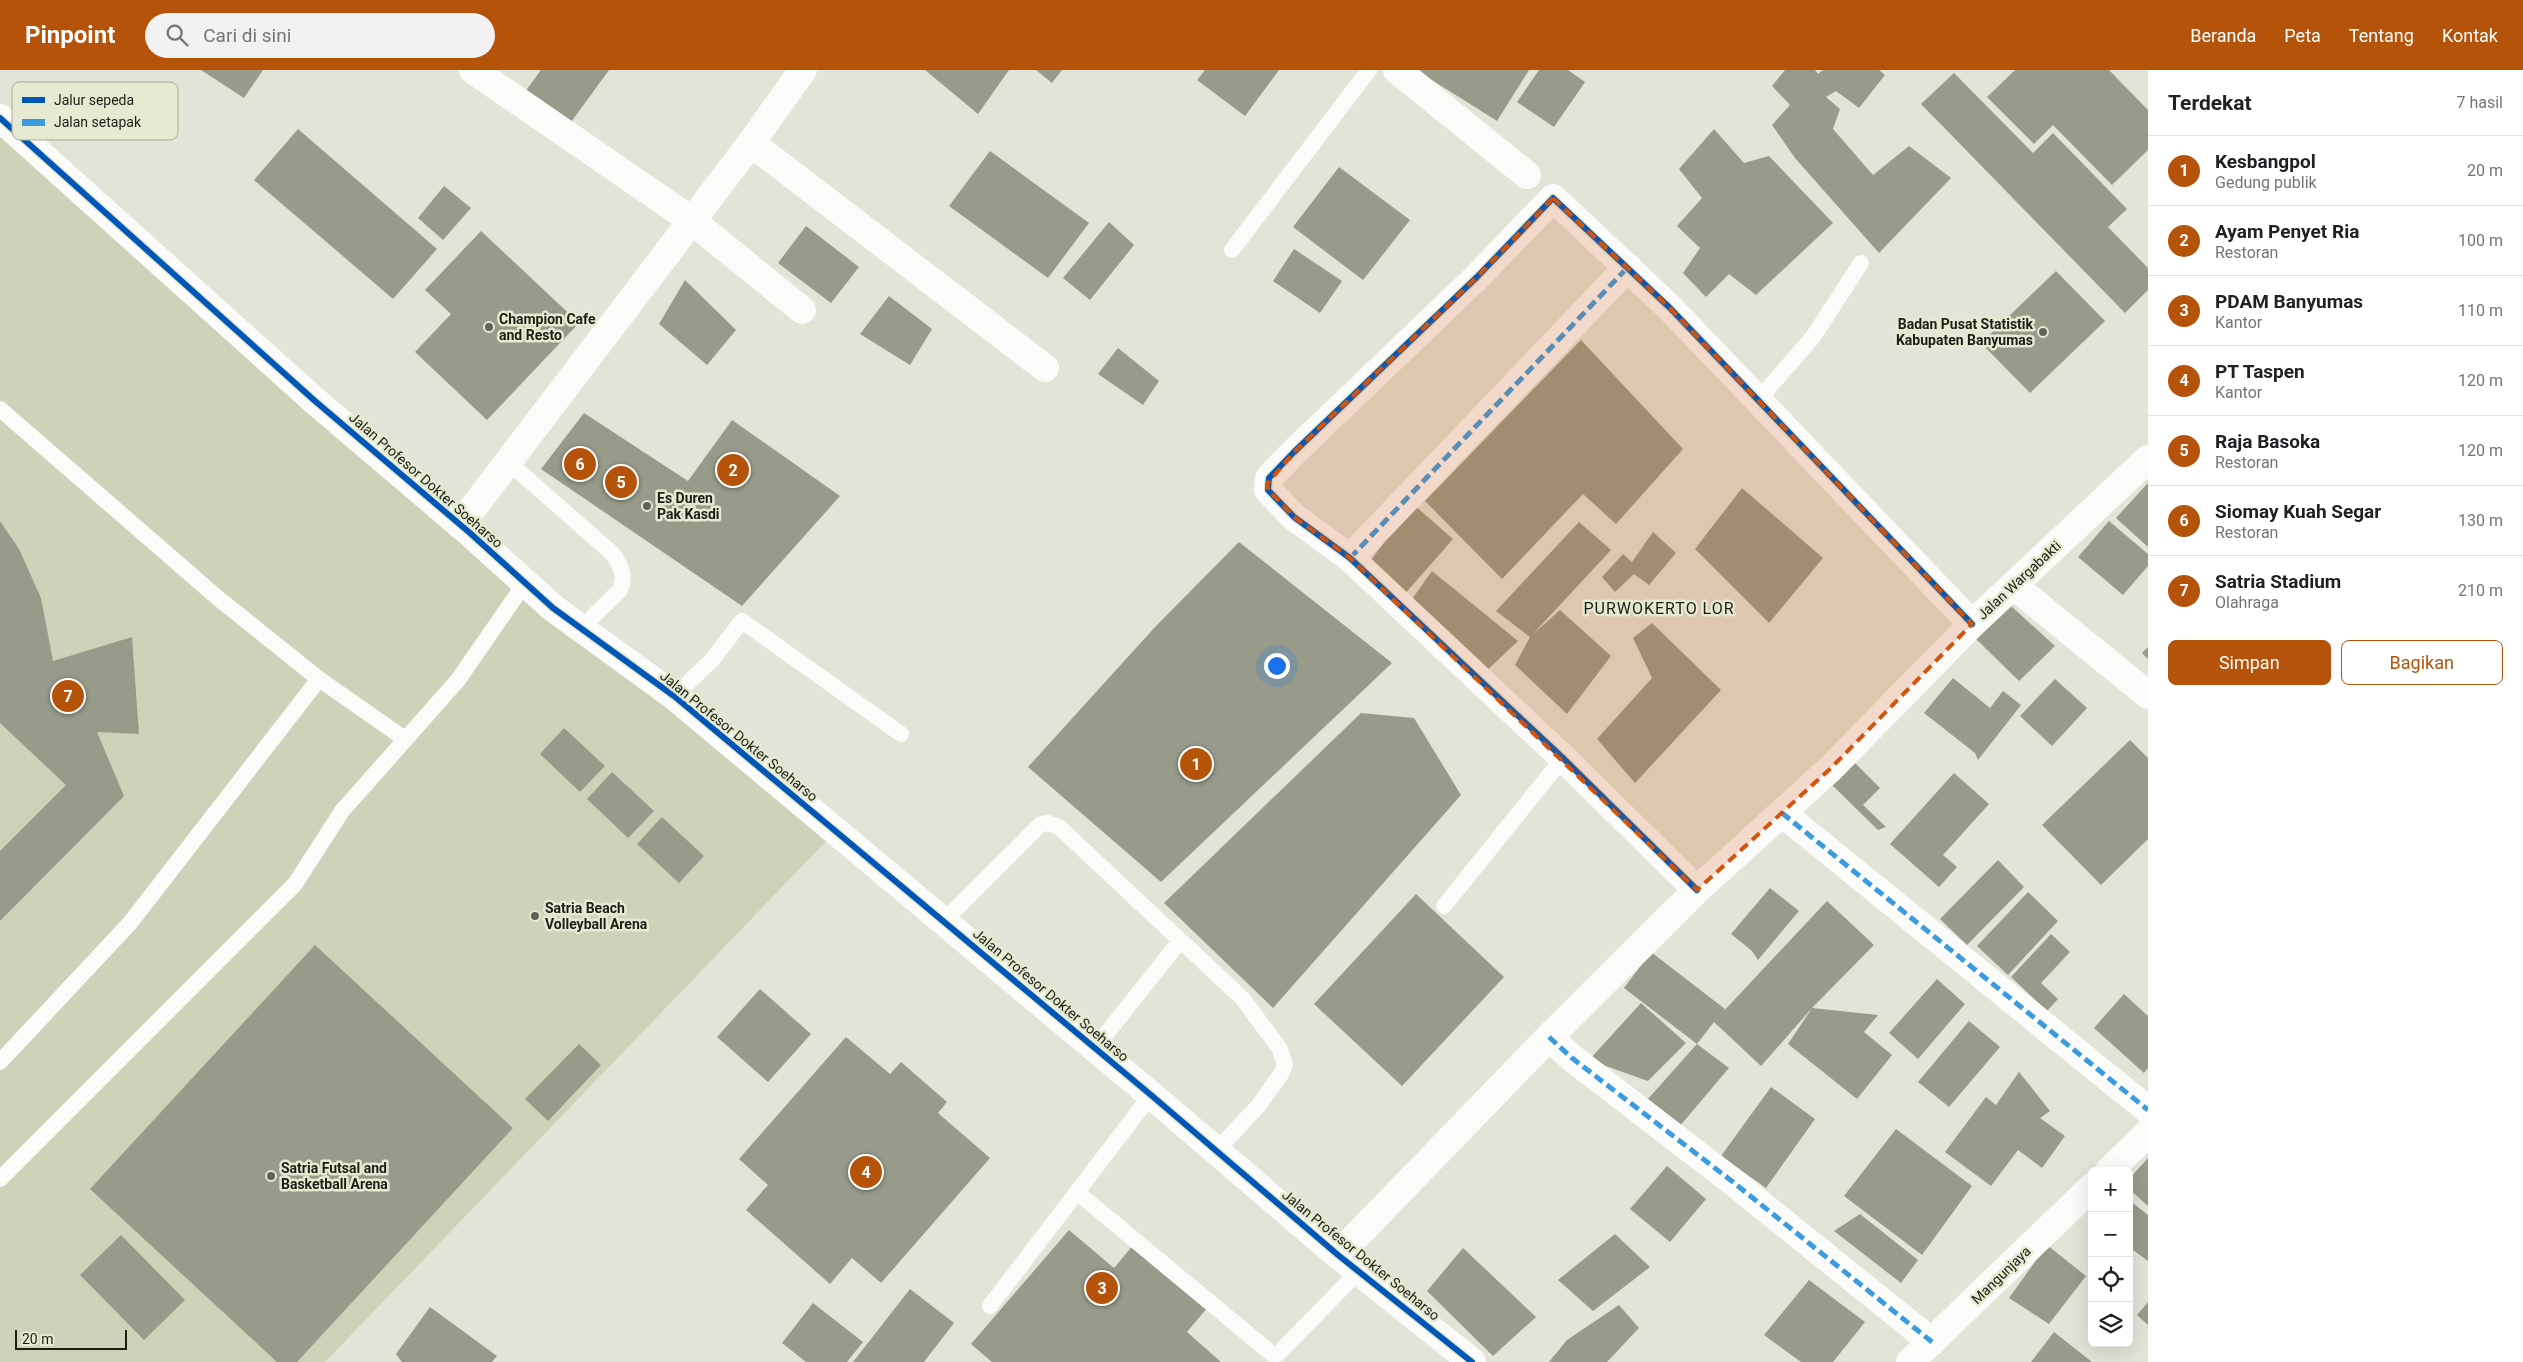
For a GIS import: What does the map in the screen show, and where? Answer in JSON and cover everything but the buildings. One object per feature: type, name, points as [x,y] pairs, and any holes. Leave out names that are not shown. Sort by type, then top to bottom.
[{"type":"street","points":[[473,70],[691,220],[802,310]]},
{"type":"street","points":[[460,525],[751,143],[803,70]]},
{"type":"street","points":[[1398,70],[1527,175]]},
{"type":"street","name":"Jalan Profesor Dokter Soeharso","points":[[0,118],[12,129]]},
{"type":"street","name":"Jalan Profesor Dokter Soeharso","points":[[24,140],[315,401],[525,583],[580,629],[674,696],[1349,1263],[1472,1362]]},
{"type":"street","points":[[751,143],[1045,368]]},
{"type":"street","points":[[1697,890],[1563,758],[1350,558],[1294,516],[1268,490],[1269,478],[1477,277],[1553,198],[1628,267],[1759,399],[1972,624]]},
{"type":"street","points":[[1350,558],[1628,267]]},
{"type":"street","name":"Jalan Wargabakti","points":[[1349,1263],[1549,1038],[1697,890],[1830,769],[1972,624],[2148,459]]},
{"type":"street","points":[[2014,586],[2148,695]]},
{"type":"street","points":[[1782,813],[2148,1110]]},
{"type":"street","points":[[1549,1038],[1572,1058],[1733,1182],[1932,1342]]},
{"type":"street","points":[[2113,1167],[2148,1133]]},
{"type":"street","name":"Mangunjaya","points":[[1910,1362],[2088,1191]]},
{"type":"lane","points":[[1232,250],[1369,70]]},
{"type":"lane","points":[[1759,399],[1813,337],[1861,263]]},
{"type":"lane","points":[[0,409],[219,599],[319,679],[405,740]]},
{"type":"lane","points":[[507,461],[613,554],[622,568],[624,582],[620,590],[580,629]]},
{"type":"lane","points":[[0,1179],[295,884],[342,811],[458,680],[525,583]]},
{"type":"lane","points":[[674,696],[712,660],[742,621],[900,734]]},
{"type":"lane","points":[[0,1062],[130,923],[319,679]]},
{"type":"lane","points":[[1444,906],[1563,758]]},
{"type":"lane","points":[[944,921],[1041,824],[1048,823],[1058,827],[1242,999],[1280,1049],[1285,1065],[1281,1074],[1259,1105],[1216,1151]]},
{"type":"lane","points":[[1094,1048],[1180,941]]},
{"type":"lane","points":[[990,1306],[1151,1095]]},
{"type":"lane","points":[[1078,1193],[1272,1354],[1278,1354],[1349,1263]]},
{"type":"highlighted area","points":[[1553,198],[1670,308],[1972,624],[1830,769],[1697,890],[1350,558],[1294,517],[1268,490],[1267,484],[1294,452],[1477,277]]},
{"type":"green space","points":[[0,128],[834,833],[325,1362],[0,1362]]},
{"type":"marked path","points":[[1350,558],[1628,267]]},
{"type":"marked path","points":[[1782,813],[2148,1110]]},
{"type":"marked path","points":[[1549,1037],[1572,1058],[1733,1182],[1932,1342]]},
{"type":"cycle path","points":[[0,118],[12,129]]},
{"type":"cycle path","points":[[24,140],[315,401],[470,533],[553,608],[674,696],[1151,1095],[1338,1255],[1472,1362]]},
{"type":"cycle path","points":[[1697,890],[1563,758],[1350,558],[1294,517],[1268,490],[1269,478],[1294,452],[1477,277],[1553,198],[1670,308],[1972,624]]},
{"type":"place","name":"Champion Cafe and Resto","points":[[489,327]]},
{"type":"place","name":"Badan Pusat Statistik Kabupaten Banyumas","points":[[2043,332]]},
{"type":"place","name":"Siomay Kuah Segar","points":[[580,464]]},
{"type":"place","name":"Ayam Penyet Ria","points":[[733,470]]},
{"type":"place","name":"Raja Basoka","points":[[621,482]]},
{"type":"place","name":"Es Duren Pak Kasdi","points":[[647,506]]},
{"type":"place","name":"Satria Stadium","points":[[68,696]]},
{"type":"place","name":"Kesbangpol","points":[[1196,764]]},
{"type":"place","name":"Satria Beach Volleyball Arena","points":[[535,916]]},
{"type":"place","name":"PT Taspen","points":[[866,1172]]},
{"type":"place","name":"Satria Futsal and Basketball Arena","points":[[271,1176]]},
{"type":"place","name":"PDAM Banyumas","points":[[1102,1288]]},
{"type":"district","name":"PURWOKERTO LOR","points":[[1659,608]]}]
